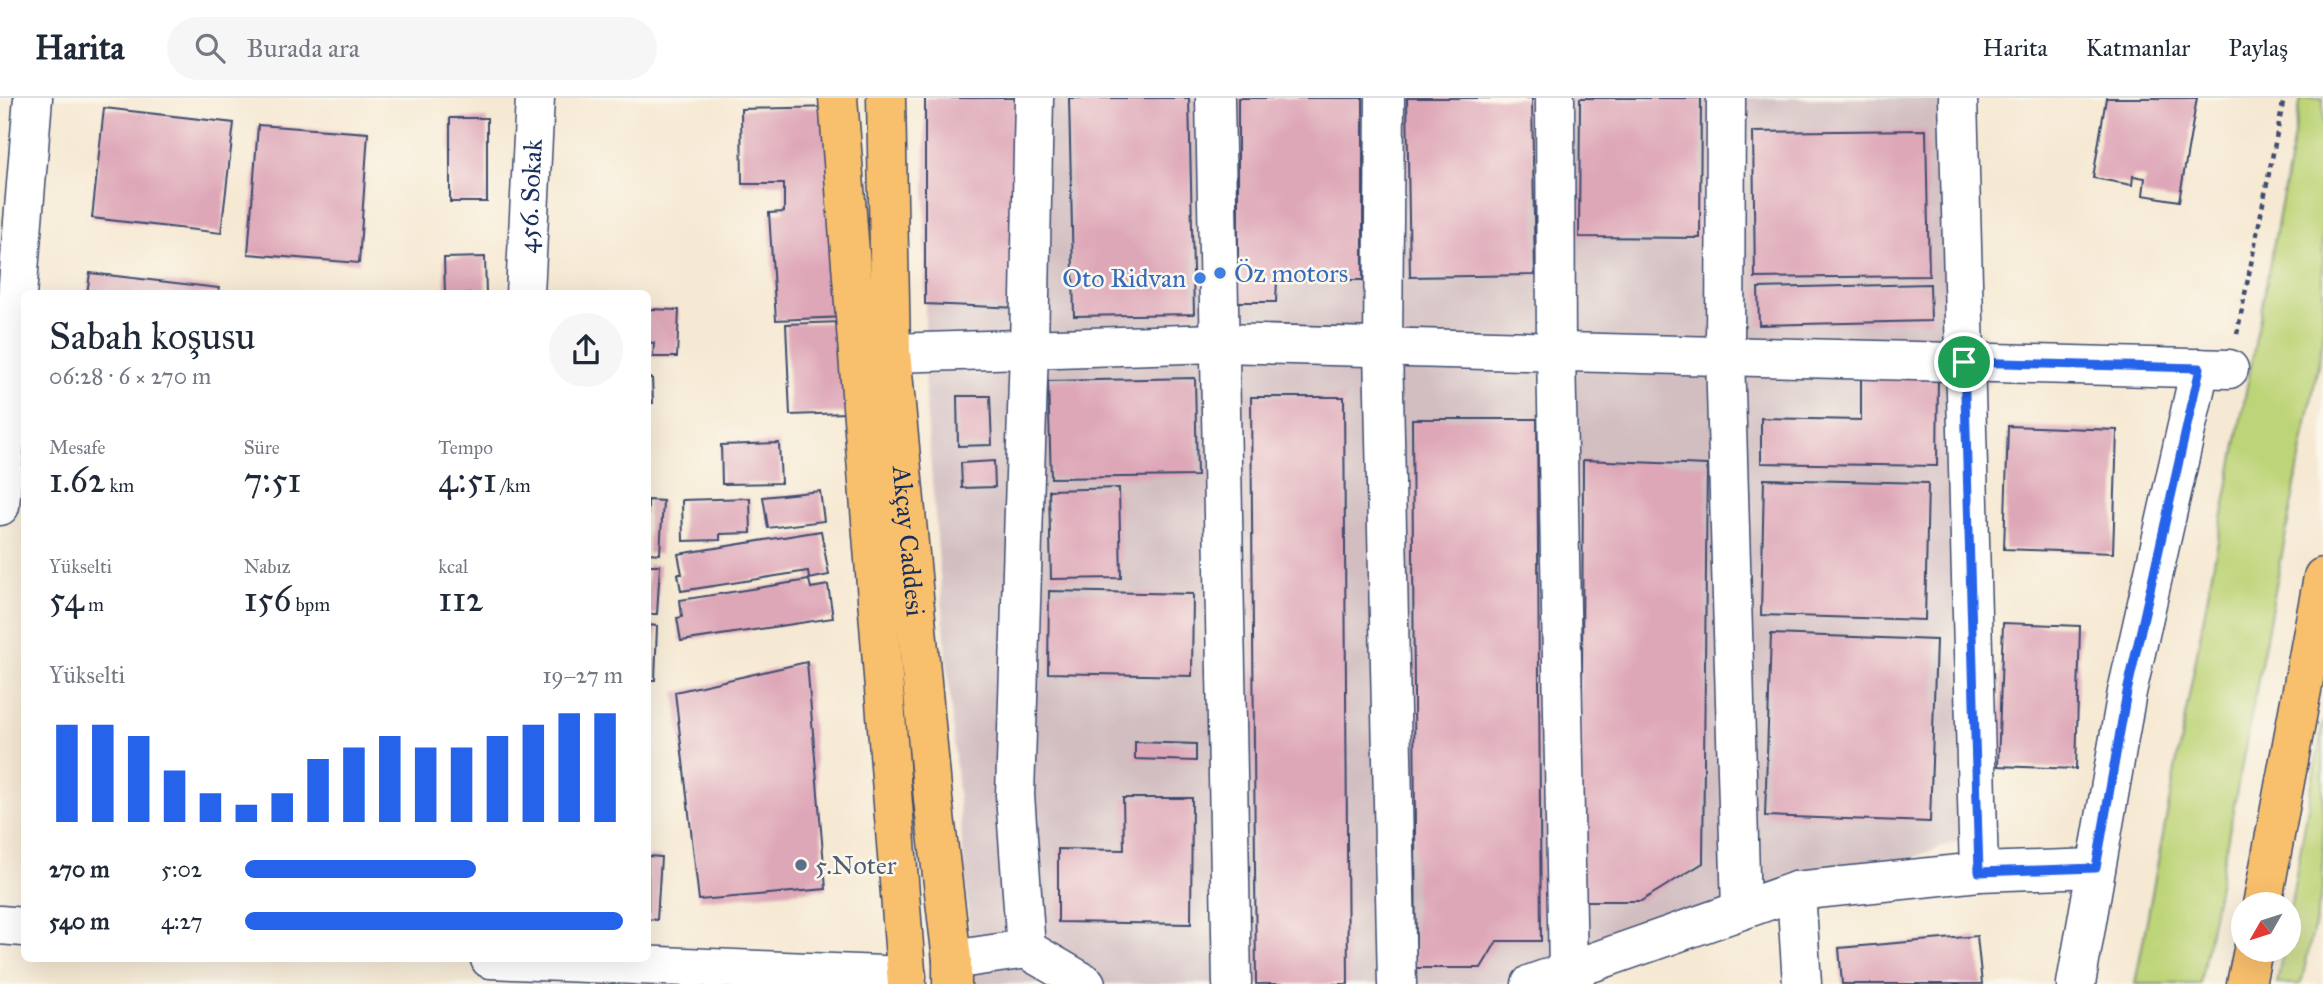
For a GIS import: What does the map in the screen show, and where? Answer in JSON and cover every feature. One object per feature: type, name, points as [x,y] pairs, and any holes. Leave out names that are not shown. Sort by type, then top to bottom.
[{"type":"main road","name":"Akçay Caddesi","points":[[838,98],[932,785],[952,972]]},
{"type":"main road","name":"Akçay Caddesi","points":[[886,98],[874,353],[907,980]]},
{"type":"main road","points":[[2264,892],[2323,578]]},
{"type":"main road","points":[[2246,984],[2251,962]]},
{"type":"street","points":[[0,506],[33,98]]},
{"type":"street","name":"456. Sokak","points":[[525,290],[535,98]]},
{"type":"street","points":[[1026,949],[1015,795],[1034,98]]},
{"type":"street","points":[[1215,98],[1232,984]]},
{"type":"street","points":[[1385,98],[1383,347],[1397,984]]},
{"type":"street","points":[[1555,98],[1556,351],[1568,971]]},
{"type":"street","points":[[1726,98],[1725,355],[1741,910]]},
{"type":"street","points":[[1958,98],[1979,872]]},
{"type":"street","points":[[874,353],[1218,343],[2215,369],[2127,692],[2076,984]]},
{"type":"street","points":[[1531,984],[1796,891],[1979,872],[2096,868]]},
{"type":"street","points":[[1796,891],[1802,984]]},
{"type":"street","points":[[0,925],[21,927]]},
{"type":"street","points":[[952,972],[1026,949],[1086,984]]},
{"type":"street","points":[[519,962],[634,974],[907,980]]},
{"type":"shaded area","points":[[925,98],[1946,98],[1965,839],[1561,984],[974,984],[925,396]]},
{"type":"green space","points":[[2301,98],[2323,98],[2323,339],[2200,984],[2135,984]]},
{"type":"green space","points":[[2323,722],[2323,887],[2301,984],[2277,984],[2281,962],[2301,962],[2301,892],[2293,892]]},
{"type":"building","points":[[925,98],[1023,98],[1020,308],[925,304]]},
{"type":"building","points":[[1069,98],[1189,98],[1194,314],[1074,316]]},
{"type":"building","points":[[1238,98],[1363,98],[1363,280],[1277,280],[1276,302],[1238,302]]},
{"type":"building","points":[[1407,98],[1532,98],[1535,275],[1410,277]]},
{"type":"building","points":[[1580,98],[1701,98],[1700,238],[1579,237]]},
{"type":"building","points":[[2106,98],[2197,98],[2179,201],[2143,195],[2145,178],[2133,176],[2132,185],[2093,178]]},
{"type":"building","points":[[836,107],[845,317],[776,320],[769,213],[784,212],[784,184],[742,184],[741,109]]},
{"type":"building","points":[[104,108],[234,123],[221,233],[92,218]]},
{"type":"building","points":[[450,118],[487,118],[487,202],[450,202]]},
{"type":"building","points":[[258,125],[368,133],[359,263],[248,254]]},
{"type":"building","points":[[1926,130],[1929,276],[1755,278],[1753,132]]},
{"type":"building","points":[[485,257],[486,290],[445,290],[444,258]]},
{"type":"building","points":[[90,273],[219,288],[219,290],[88,290]]},
{"type":"building","points":[[1930,284],[1931,321],[1759,325],[1758,288]]},
{"type":"building","points":[[651,309],[679,310],[677,357],[653,357],[654,343],[651,342]]},
{"type":"building","points":[[842,322],[846,413],[790,415],[786,324]]},
{"type":"building","points":[[1861,375],[1938,376],[1937,466],[1761,463],[1761,418],[1861,420]]},
{"type":"building","points":[[651,378],[652,378],[651,403]]},
{"type":"building","points":[[1195,378],[1197,476],[1051,478],[1048,381]]},
{"type":"building","points":[[957,396],[990,396],[992,445],[958,446]]},
{"type":"building","points":[[1251,397],[1344,397],[1348,984],[1256,984]]},
{"type":"building","points":[[1412,419],[1537,419],[1541,941],[1497,941],[1481,968],[1416,968]]},
{"type":"building","points":[[2008,426],[2117,430],[2113,553],[2004,549]]},
{"type":"building","points":[[779,443],[781,483],[722,484],[721,445]]},
{"type":"building","points":[[1583,460],[1707,465],[1703,863],[1641,901],[1581,901]]},
{"type":"building","points":[[994,461],[995,487],[962,488],[961,463]]},
{"type":"building","points":[[1764,479],[1928,483],[1925,620],[1761,615]]},
{"type":"building","points":[[1119,488],[1121,578],[1051,579],[1049,490]]},
{"type":"building","points":[[820,491],[824,521],[768,528],[763,497]]},
{"type":"building","points":[[750,498],[751,533],[720,534],[720,540],[683,541],[682,500]]},
{"type":"building","points":[[651,500],[663,501],[660,554],[651,553]]},
{"type":"building","points":[[821,531],[829,575],[809,579],[808,571],[681,591],[678,574],[682,574],[678,554]]},
{"type":"building","points":[[651,565],[660,565],[657,614],[651,614]]},
{"type":"building","points":[[809,580],[811,588],[828,585],[833,618],[681,641],[677,618],[682,617],[680,600]]},
{"type":"building","points":[[1049,591],[1193,594],[1192,676],[1048,673]]},
{"type":"building","points":[[2003,623],[2080,626],[2076,769],[1998,766]]},
{"type":"building","points":[[651,625],[657,626],[655,680],[651,680]]},
{"type":"building","points":[[1771,634],[1936,640],[1930,822],[1765,816]]},
{"type":"building","points":[[807,662],[826,889],[699,900],[675,692]]},
{"type":"building","points":[[1135,742],[1196,744],[1196,761],[1135,759]]},
{"type":"building","points":[[1123,798],[1192,798],[1191,924],[1058,922],[1058,849],[1124,850]]},
{"type":"building","points":[[651,856],[661,857],[657,920],[651,919]]},
{"type":"building","points":[[1977,936],[1982,984],[1842,984],[1839,948]]},
{"type":"place","name":"Öz motors","points":[[1220,273]]},
{"type":"place","name":"Oto Ridvan","points":[[1200,278]]},
{"type":"place","name":"5.Noter","points":[[801,865]]},
{"type":"route","points":[[1964,362],[2200,368],[2127,692],[2096,868],[1979,872],[1964,362]]}]
